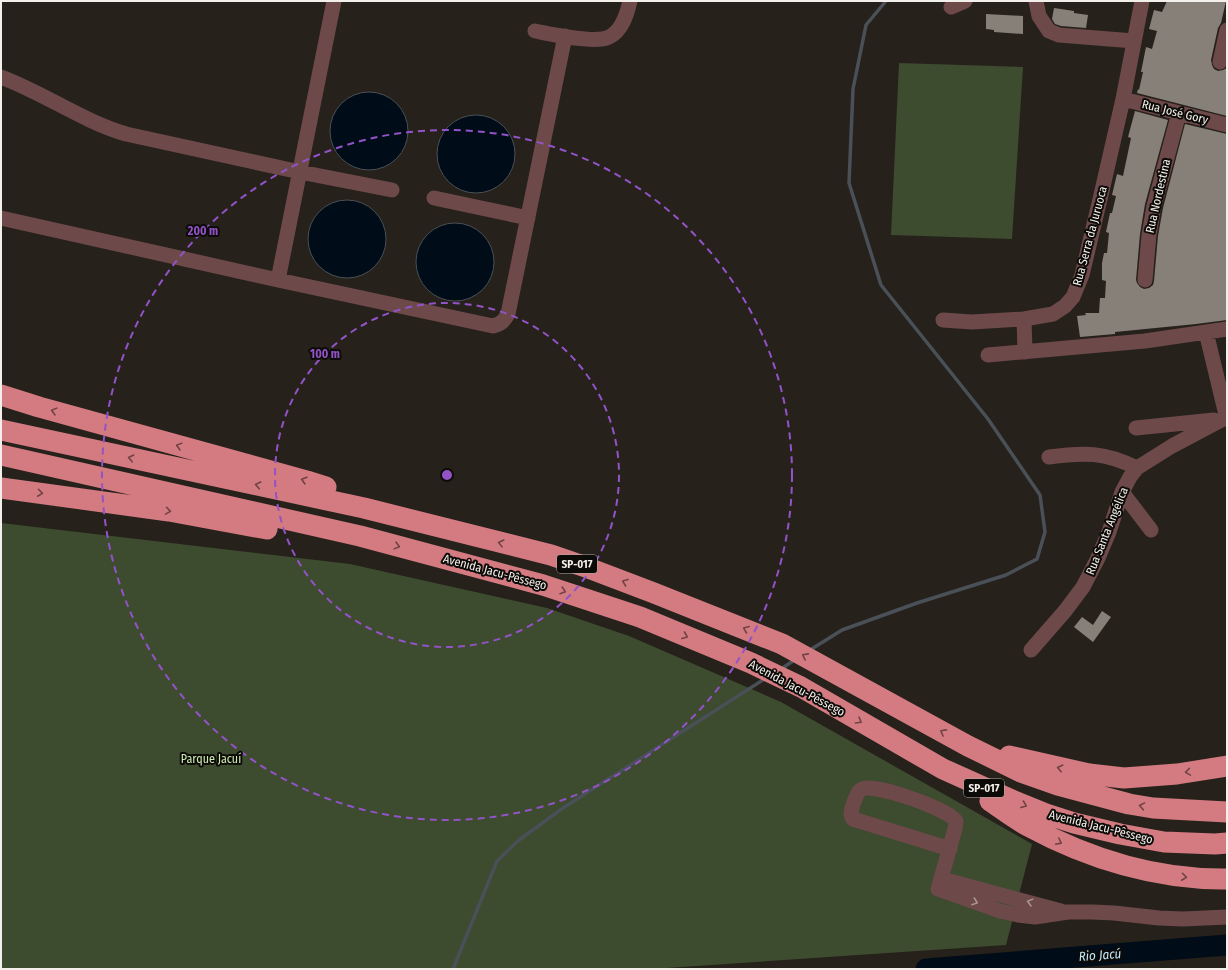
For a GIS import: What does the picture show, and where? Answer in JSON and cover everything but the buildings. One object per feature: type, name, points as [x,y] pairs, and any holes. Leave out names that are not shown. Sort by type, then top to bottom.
[{"type":"highway","points":[[1,395],[39,407],[307,481],[345,494],[364,508]]},
{"type":"highway","points":[[1,430],[364,508]]},
{"type":"highway","name":"Avenida Jacu-Pêssego","points":[[1,455],[360,536],[544,585],[640,617],[751,663],[801,687],[943,769],[1046,814],[1074,823],[1120,834],[1164,842],[1184,844],[1227,843]]},
{"type":"highway","points":[[1,488],[169,511],[328,541],[360,536]]},
{"type":"highway","name":"SP-017","points":[[364,508],[551,555],[654,593],[782,644],[968,746],[1021,772],[1058,785],[1129,804],[1153,808],[1227,812]]},
{"type":"highway","points":[[968,746],[1088,774],[1107,777],[1124,778],[1177,774],[1227,766]]},
{"type":"highway","points":[[943,769],[1027,825],[1065,845],[1116,863],[1159,873],[1203,879],[1227,879]]},
{"type":"street","points":[[535,31],[594,39],[608,38],[615,33],[621,25],[627,14],[630,1]]},
{"type":"street","points":[[951,7],[965,1]]},
{"type":"street","points":[[1036,1],[1039,16],[1049,31],[1059,36],[1134,41]]},
{"type":"street","name":"Rua Serra da Juruoca","points":[[943,320],[972,322],[1024,319],[1053,314],[1065,306],[1073,297],[1082,275],[1123,99],[1142,1]]},
{"type":"street","points":[[278,280],[333,2]]},
{"type":"street","points":[[1220,62],[1227,30]]},
{"type":"street","points":[[1,218],[493,326],[504,320],[508,314],[565,36]]},
{"type":"street","points":[[1,77],[91,121],[126,134],[300,172],[392,190]]},
{"type":"street","name":"Rua José Gory","points":[[1123,99],[1227,125]]},
{"type":"street","name":"Rua Nordestina","points":[[1145,280],[1149,235],[1154,206],[1179,113]]},
{"type":"street","points":[[434,198],[528,218]]},
{"type":"street","points":[[1024,319],[1025,352]]},
{"type":"street","points":[[988,355],[1145,341],[1227,329]]},
{"type":"street","points":[[1136,428],[1225,419],[1206,332]]},
{"type":"street","name":"Rua Santa Angélica","points":[[1031,650],[1065,611],[1083,587],[1106,539],[1122,492],[1137,468],[1172,446],[1225,419]]},
{"type":"street","points":[[1049,457],[1071,454],[1098,454],[1122,461],[1137,468]]},
{"type":"street","points":[[1122,492],[1151,530]]},
{"type":"street","points":[[950,849],[853,820],[851,811],[859,792],[862,789],[868,788],[886,790],[910,798],[954,818],[956,824],[950,849],[940,884],[1000,911],[1018,915],[1035,916],[1068,912],[1114,913],[1183,919],[1227,917]]},
{"type":"green space","points":[[899,63],[1023,67],[1012,239],[891,235]]},
{"type":"green space","name":"Parque Jacuí","points":[[1,523],[350,564],[547,608],[629,636],[781,702],[1032,844],[1006,945],[652,969],[1,969]]},
{"type":"shaded area","points":[[361,92],[377,92],[391,98],[402,109],[408,123],[408,139],[402,153],[391,164],[377,170],[361,170],[347,164],[336,153],[330,139],[330,123],[336,109],[347,98]]},
{"type":"shaded area","points":[[468,115],[484,115],[498,121],[509,132],[515,146],[515,162],[509,176],[498,187],[484,193],[468,193],[454,187],[443,176],[437,162],[437,146],[443,132],[454,121]]},
{"type":"shaded area","points":[[339,200],[355,200],[369,206],[380,217],[386,231],[386,247],[380,261],[369,272],[355,278],[339,278],[325,272],[314,261],[308,247],[308,231],[314,217],[325,206]]},
{"type":"shaded area","points":[[447,223],[463,223],[477,229],[488,240],[494,254],[494,270],[488,284],[477,295],[463,301],[447,301],[433,295],[422,284],[416,270],[416,254],[422,240],[433,229]]},
{"type":"waterway","points":[[810,650],[842,630],[917,603],[1006,575],[1037,559],[1045,532],[1040,495],[988,419],[881,285],[849,183],[853,89],[866,25],[886,1]]},
{"type":"waterway","points":[[781,669],[796,659]]},
{"type":"waterway","points":[[453,969],[497,861],[519,840],[563,808],[766,678]]},
{"type":"waterway","name":"Rio Jacú","points":[[926,969],[1227,945]]}]
